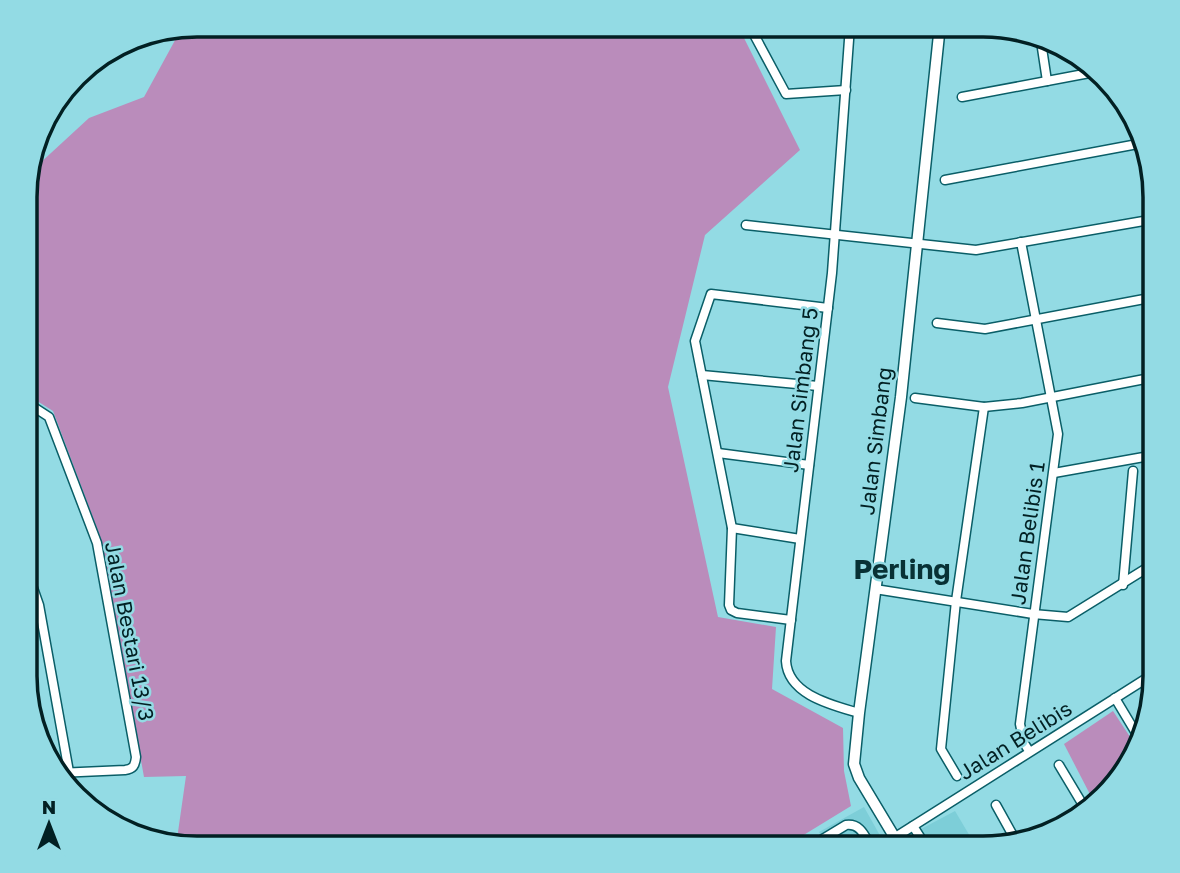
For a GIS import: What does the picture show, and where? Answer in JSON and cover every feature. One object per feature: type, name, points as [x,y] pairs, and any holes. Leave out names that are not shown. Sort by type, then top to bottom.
[{"type":"street","points":[[755,37],[786,94],[846,90]]},
{"type":"street","name":"Jalan Simbang 5","points":[[849,37],[828,308],[786,670],[791,678],[821,701],[859,713]]},
{"type":"street","name":"Jalan Simbang","points":[[893,836],[859,778],[854,764],[919,243],[939,37]]},
{"type":"street","points":[[1042,48],[1047,81]]},
{"type":"street","points":[[962,97],[1085,74]]},
{"type":"street","points":[[945,180],[1134,145]]},
{"type":"street","points":[[746,225],[976,250],[1143,221]]},
{"type":"street","name":"Jalan Belibis 1","points":[[1021,242],[1058,434],[1020,724],[1024,743],[1029,751]]},
{"type":"street","points":[[790,620],[737,613],[731,610],[729,605],[732,528],[695,341],[711,294],[828,308]]},
{"type":"street","points":[[937,323],[985,329],[1143,300]]},
{"type":"street","points":[[702,375],[818,386]]},
{"type":"street","points":[[915,398],[984,407],[1143,379]]},
{"type":"street","points":[[957,776],[941,749],[956,601],[984,407]]},
{"type":"street","name":"Jalan Bestari 13/3","points":[[37,409],[49,417],[97,543],[136,757],[132,769],[125,771],[69,772]]},
{"type":"street","points":[[718,453],[809,465]]},
{"type":"street","points":[[1054,473],[1143,457]]},
{"type":"street","points":[[1123,585],[1133,471]]},
{"type":"street","points":[[732,528],[800,539]]},
{"type":"street","points":[[875,589],[1033,614],[1073,615],[1143,571]]},
{"type":"street","points":[[37,599],[69,772]]},
{"type":"street","name":"Jalan Belibis","points":[[897,836],[1143,680]]},
{"type":"street","points":[[1115,698],[1134,730]]},
{"type":"street","points":[[1059,765],[1082,803]]},
{"type":"street","points":[[996,805],[1012,833]]},
{"type":"street","points":[[826,836],[852,824],[860,828],[865,836]]},
{"type":"street","points":[[913,826],[919,836]]},
{"type":"shaded area","points":[[186,37],[744,37],[800,150],[705,235],[668,387],[718,617],[776,627],[772,689],[843,728],[844,771],[851,806],[802,836],[178,835],[186,776],[144,777],[101,539],[53,411],[37,401],[37,197],[41,163],[89,118],[144,97],[176,38]]},
{"type":"shaded area","points":[[1113,711],[1131,738],[1110,774],[1090,795],[1064,744]]},
{"type":"shaded area","points":[[864,807],[880,836],[821,836],[819,832]]},
{"type":"shaded area","points":[[955,811],[970,836],[908,836]]},
{"type":"district","name":"Perling","points":[[902,568]]}]
